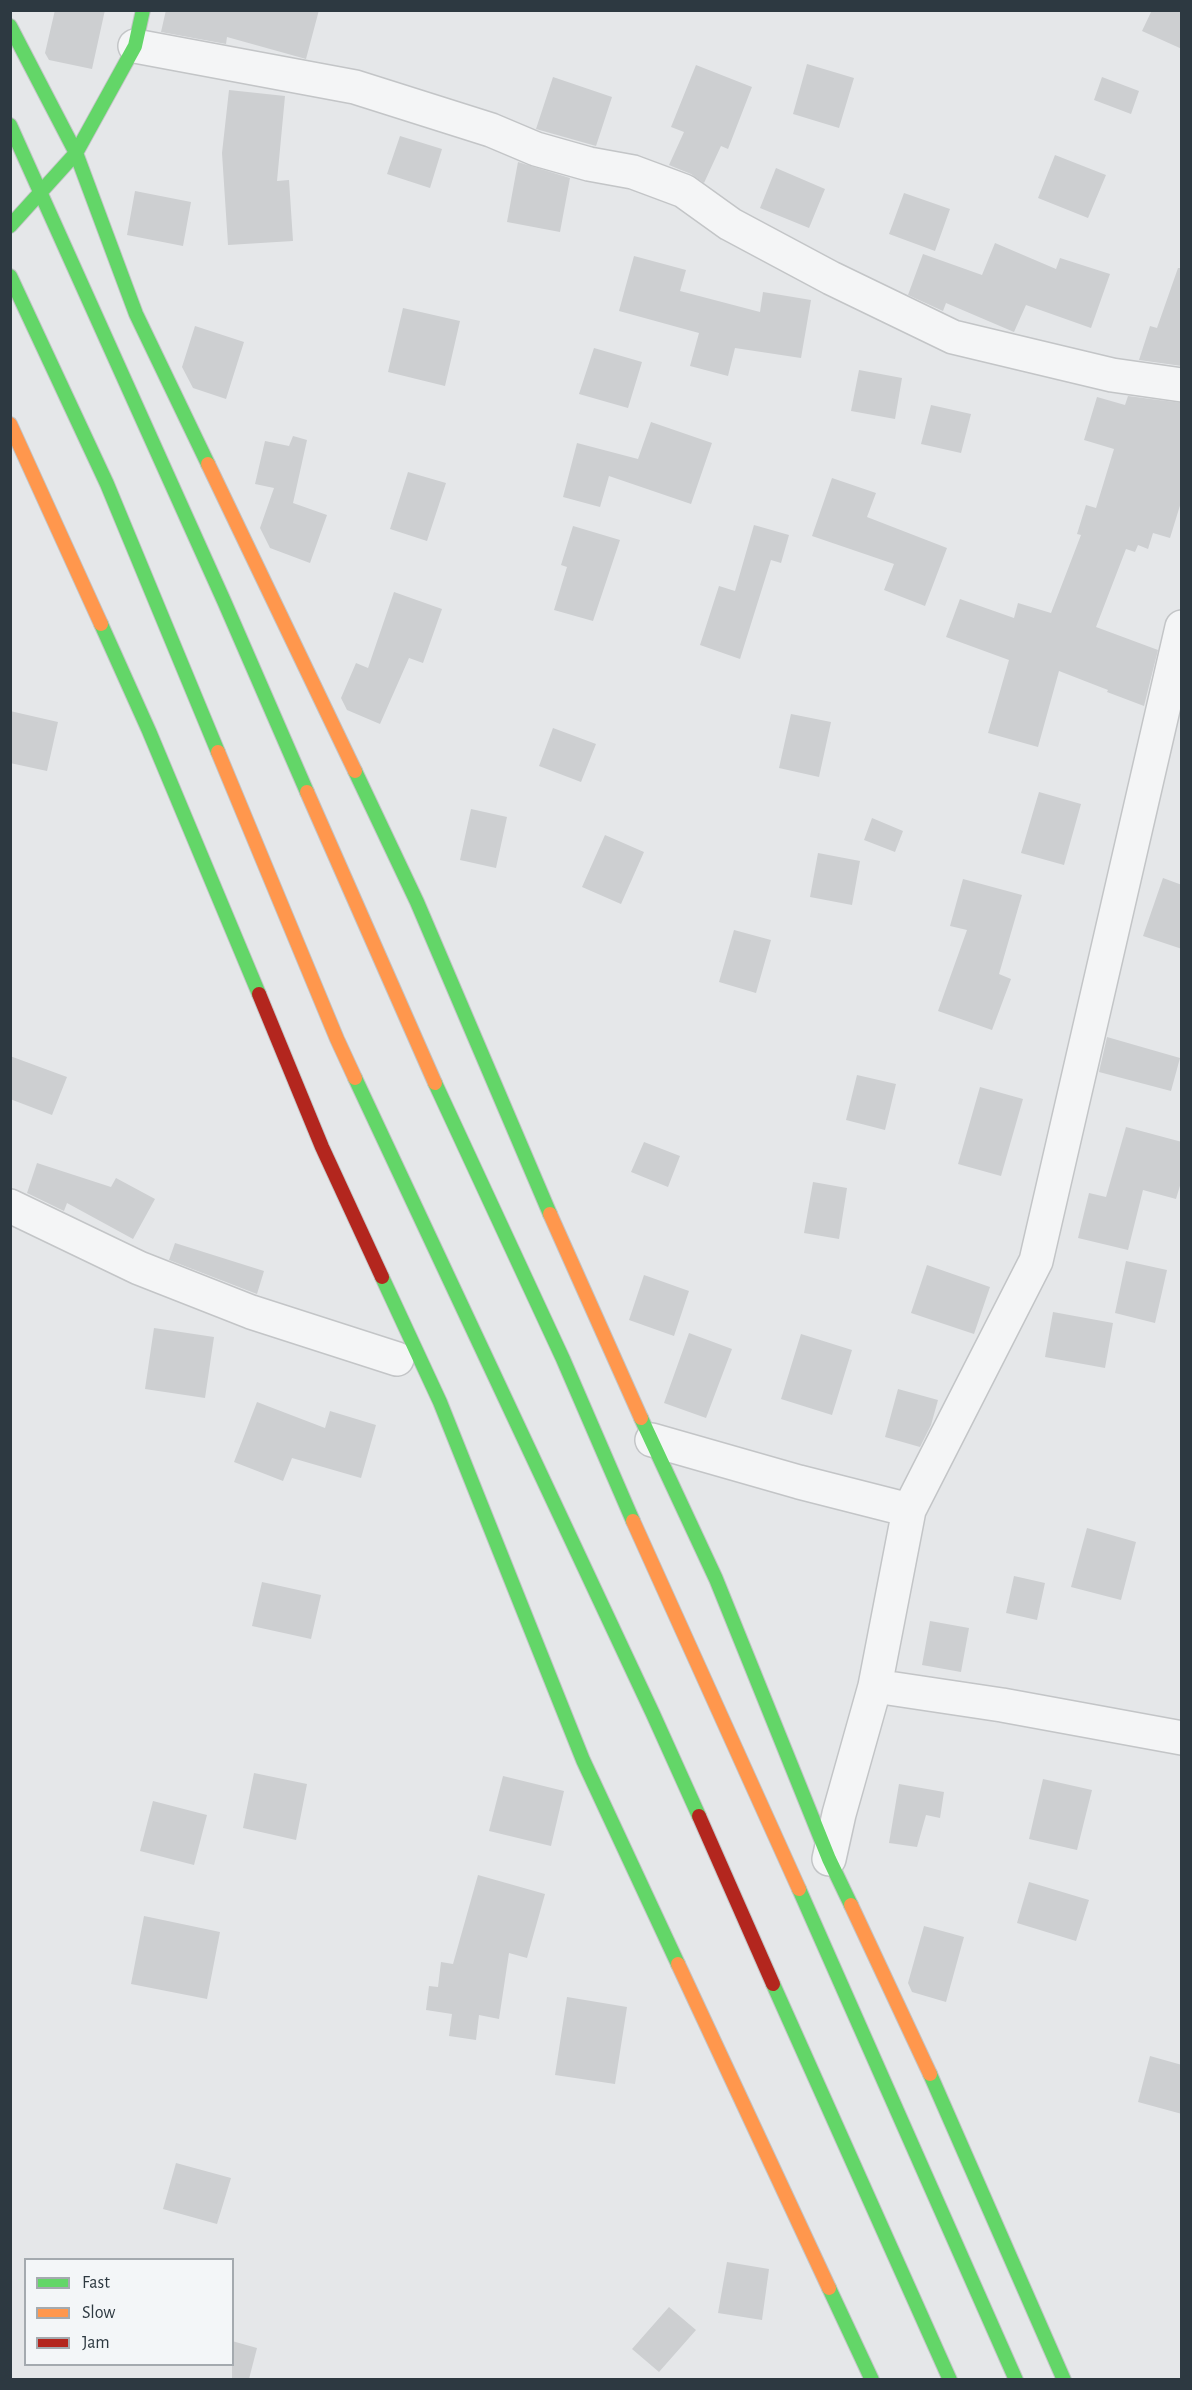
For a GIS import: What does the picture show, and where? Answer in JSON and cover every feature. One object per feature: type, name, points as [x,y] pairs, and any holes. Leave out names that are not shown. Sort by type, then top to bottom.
[{"type":"main road","points":[[10,226],[76,153],[135,46],[143,10]]},
{"type":"main road","points":[[10,26],[76,153],[136,314],[417,902],[587,1300],[716,1579],[829,1859],[949,2114],[1064,2379]]},
{"type":"main road","points":[[10,125],[229,612],[414,1038],[563,1359],[644,1546],[896,2105],[1016,2379]]},
{"type":"main road","points":[[10,276],[107,484],[337,1039],[653,1714],[950,2379]]},
{"type":"main road","points":[[10,424],[150,731],[322,1147],[440,1402],[583,1760],[872,2379]]},
{"type":"street","points":[[135,46],[355,87],[491,130],[536,149],[589,164],[633,172],[684,191],[730,224],[831,278],[953,337],[1113,375],[1182,385]]},
{"type":"street","points":[[829,1859],[838,1814],[875,1686],[909,1510],[1036,1261],[1182,627]]},
{"type":"street","points":[[10,1206],[139,1268],[251,1312],[397,1359]]},
{"type":"street","points":[[652,1440],[799,1482],[909,1510]]},
{"type":"street","points":[[875,1686],[1002,1705],[1182,1738]]},
{"type":"building","points":[[55,10],[105,10],[92,69],[49,60],[45,53]]},
{"type":"building","points":[[166,10],[319,10],[306,59],[227,37],[226,44],[161,32]]},
{"type":"building","points":[[1152,10],[1182,10],[1182,49],[1142,31]]},
{"type":"building","points":[[807,64],[854,78],[839,128],[793,114]]},
{"type":"building","points":[[696,65],[752,87],[728,149],[721,146],[704,183],[691,174],[669,165],[684,132],[671,127]]},
{"type":"building","points":[[553,77],[612,97],[596,146],[536,129]]},
{"type":"building","points":[[1102,77],[1139,91],[1131,114],[1094,100]]},
{"type":"building","points":[[229,90],[285,96],[277,181],[289,180],[293,241],[228,245],[222,153]]},
{"type":"building","points":[[400,136],[442,149],[430,188],[387,174]]},
{"type":"building","points":[[1055,155],[1106,175],[1088,218],[1038,198]]},
{"type":"building","points":[[518,162],[570,178],[560,232],[507,222]]},
{"type":"building","points":[[776,168],[825,189],[809,228],[760,208]]},
{"type":"building","points":[[135,191],[191,202],[183,246],[127,235]]},
{"type":"building","points":[[904,193],[950,209],[935,251],[889,234]]},
{"type":"building","points":[[995,243],[1056,269],[1060,258],[1110,274],[1091,328],[1026,305],[1014,332],[946,303],[943,311],[908,295],[923,254],[982,275]]},
{"type":"building","points":[[634,256],[686,270],[680,291],[760,312],[763,292],[811,300],[801,358],[735,348],[728,376],[690,366],[699,333],[619,311]]},
{"type":"building","points":[[1178,268],[1182,268],[1182,366],[1139,360],[1150,326],[1157,328]]},
{"type":"building","points":[[403,308],[460,321],[445,386],[388,372]]},
{"type":"building","points":[[195,326],[244,342],[226,399],[193,388],[182,367]]},
{"type":"building","points":[[594,348],[642,362],[628,408],[579,394]]},
{"type":"building","points":[[859,370],[902,378],[895,419],[851,411]]},
{"type":"building","points":[[1128,396],[1182,403],[1182,499],[1170,538],[1153,533],[1148,549],[1138,545],[1135,552],[1126,549],[1096,627],[1158,650],[1144,706],[1059,671],[1038,747],[988,733],[1009,660],[946,637],[960,599],[1014,618],[1018,603],[1051,613],[1081,535],[1077,534],[1086,505],[1096,508],[1114,449],[1084,440],[1097,397],[1125,405]]},
{"type":"building","points":[[931,405],[971,414],[961,453],[921,444]]},
{"type":"building","points":[[651,422],[712,443],[691,504],[609,476],[600,507],[563,497],[577,443],[638,459]]},
{"type":"building","points":[[293,436],[307,440],[293,503],[327,515],[310,563],[270,548],[260,528],[274,488],[255,484],[265,441],[289,446]]},
{"type":"building","points":[[408,472],[446,483],[427,541],[390,529]]},
{"type":"building","points":[[832,478],[876,493],[867,517],[947,548],[925,606],[884,590],[894,564],[812,536]]},
{"type":"building","points":[[754,525],[789,535],[781,563],[771,560],[740,659],[700,645],[719,586],[735,591]]},
{"type":"building","points":[[573,526],[620,540],[593,621],[554,610],[567,567],[561,565]]},
{"type":"building","points":[[394,592],[442,609],[423,663],[409,658],[380,724],[347,710],[341,698],[356,663],[368,668]]},
{"type":"building","points":[[10,711],[58,722],[47,771],[10,763]]},
{"type":"building","points":[[791,714],[831,722],[819,777],[779,768]]},
{"type":"building","points":[[553,728],[596,744],[581,782],[539,766]]},
{"type":"building","points":[[1039,792],[1081,804],[1064,865],[1021,853]]},
{"type":"building","points":[[471,809],[507,817],[496,868],[460,860]]},
{"type":"building","points":[[872,818],[903,831],[895,852],[864,840]]},
{"type":"building","points":[[605,835],[644,852],[621,904],[582,887]]},
{"type":"building","points":[[818,853],[860,861],[852,905],[810,897]]},
{"type":"building","points":[[1163,878],[1182,885],[1182,949],[1143,936]]},
{"type":"building","points":[[963,879],[1022,895],[999,974],[1011,979],[992,1030],[938,1011],[967,930],[950,926]]},
{"type":"building","points":[[734,930],[771,940],[756,993],[719,982]]},
{"type":"building","points":[[1107,1037],[1180,1058],[1171,1091],[1099,1072]]},
{"type":"building","points":[[10,1056],[67,1077],[52,1115],[10,1099]]},
{"type":"building","points":[[857,1075],[896,1084],[885,1130],[846,1120]]},
{"type":"building","points":[[980,1087],[1023,1099],[1001,1176],[958,1164]]},
{"type":"building","points":[[1126,1127],[1182,1142],[1182,1179],[1176,1199],[1143,1190],[1128,1250],[1078,1238],[1089,1193],[1106,1197]]},
{"type":"building","points":[[644,1142],[680,1156],[668,1187],[631,1172]]},
{"type":"building","points":[[37,1163],[111,1187],[116,1178],[155,1199],[133,1239],[67,1203],[64,1211],[27,1193]]},
{"type":"building","points":[[813,1182],[847,1188],[839,1239],[804,1233]]},
{"type":"building","points":[[175,1243],[264,1271],[257,1294],[169,1260]]},
{"type":"building","points":[[1126,1261],[1167,1270],[1155,1323],[1115,1313]]},
{"type":"building","points":[[927,1265],[990,1287],[974,1334],[911,1313]]},
{"type":"building","points":[[644,1275],[689,1291],[674,1336],[629,1320]]},
{"type":"building","points":[[1053,1312],[1113,1323],[1105,1368],[1045,1357]]},
{"type":"building","points":[[154,1328],[214,1337],[205,1398],[145,1389]]},
{"type":"building","points":[[689,1333],[732,1349],[706,1418],[664,1403]]},
{"type":"building","points":[[801,1334],[852,1350],[832,1415],[781,1399]]},
{"type":"building","points":[[898,1389],[938,1400],[931,1425],[920,1447],[885,1437]]},
{"type":"building","points":[[257,1402],[325,1428],[330,1411],[376,1425],[361,1478],[292,1458],[283,1481],[234,1462]]},
{"type":"building","points":[[1087,1528],[1136,1542],[1121,1600],[1071,1587]]},
{"type":"building","points":[[1014,1576],[1045,1583],[1037,1620],[1006,1613]]},
{"type":"building","points":[[262,1582],[321,1595],[311,1639],[252,1626]]},
{"type":"building","points":[[930,1621],[969,1628],[961,1672],[922,1665]]},
{"type":"building","points":[[254,1773],[307,1784],[296,1840],[243,1828]]},
{"type":"building","points":[[503,1776],[564,1791],[551,1846],[489,1831]]},
{"type":"building","points":[[1043,1779],[1092,1790],[1077,1850],[1029,1839]]},
{"type":"building","points":[[899,1784],[944,1792],[940,1818],[926,1815],[917,1847],[889,1843]]},
{"type":"building","points":[[153,1801],[207,1815],[194,1865],[140,1851]]},
{"type":"building","points":[[478,1875],[545,1894],[527,1958],[509,1953],[499,2019],[479,2015],[476,2040],[449,2036],[452,2014],[426,2010],[429,1986],[438,1987],[441,1962],[453,1964]]},
{"type":"building","points":[[1029,1882],[1089,1900],[1076,1941],[1017,1923]]},
{"type":"building","points":[[144,1916],[220,1932],[207,1999],[131,1984]]},
{"type":"building","points":[[924,1926],[964,1937],[946,2002],[912,1992],[908,1983]]},
{"type":"building","points":[[567,1997],[627,2007],[615,2084],[555,2075]]},
{"type":"building","points":[[1150,2056],[1182,2065],[1182,2114],[1138,2102]]},
{"type":"building","points":[[176,2163],[231,2178],[217,2224],[163,2209]]},
{"type":"building","points":[[727,2262],[769,2269],[762,2320],[718,2313]]},
{"type":"building","points":[[669,2307],[696,2330],[659,2372],[632,2349]]},
{"type":"building","points":[[234,2342],[257,2348],[249,2379],[232,2379]]},
{"type":"traffic: fast","points":[[10,226],[76,153],[135,46],[143,10]]},
{"type":"traffic: fast","points":[[10,26],[76,153],[136,314],[208,464]]},
{"type":"traffic: fast","points":[[10,125],[224,601],[307,792]]},
{"type":"traffic: fast","points":[[10,276],[107,484],[218,752]]},
{"type":"traffic: fast","points":[[101,624],[149,731],[259,994]]},
{"type":"traffic: fast","points":[[355,771],[417,902],[550,1214]]},
{"type":"traffic: fast","points":[[355,1078],[699,1816]]},
{"type":"traffic: fast","points":[[435,1083],[563,1359],[633,1521]]},
{"type":"traffic: fast","points":[[382,1277],[440,1402],[583,1760],[678,1964]]},
{"type":"traffic: fast","points":[[641,1418],[716,1579],[829,1859],[851,1905]]},
{"type":"traffic: fast","points":[[799,1889],[1016,2380]]},
{"type":"traffic: fast","points":[[773,1984],[950,2380]]},
{"type":"traffic: fast","points":[[930,2074],[1064,2380]]},
{"type":"traffic: fast","points":[[829,2288],[872,2380]]},
{"type":"traffic: slow","points":[[10,424],[101,624]]},
{"type":"traffic: slow","points":[[208,464],[355,771]]},
{"type":"traffic: slow","points":[[218,752],[355,1078]]},
{"type":"traffic: slow","points":[[307,792],[435,1083]]},
{"type":"traffic: slow","points":[[550,1214],[641,1418]]},
{"type":"traffic: slow","points":[[633,1521],[799,1889]]},
{"type":"traffic: slow","points":[[851,1905],[930,2074]]},
{"type":"traffic: slow","points":[[678,1964],[829,2288]]},
{"type":"traffic: jam","points":[[259,994],[322,1147],[382,1277]]},
{"type":"traffic: jam","points":[[699,1816],[773,1984]]}]
